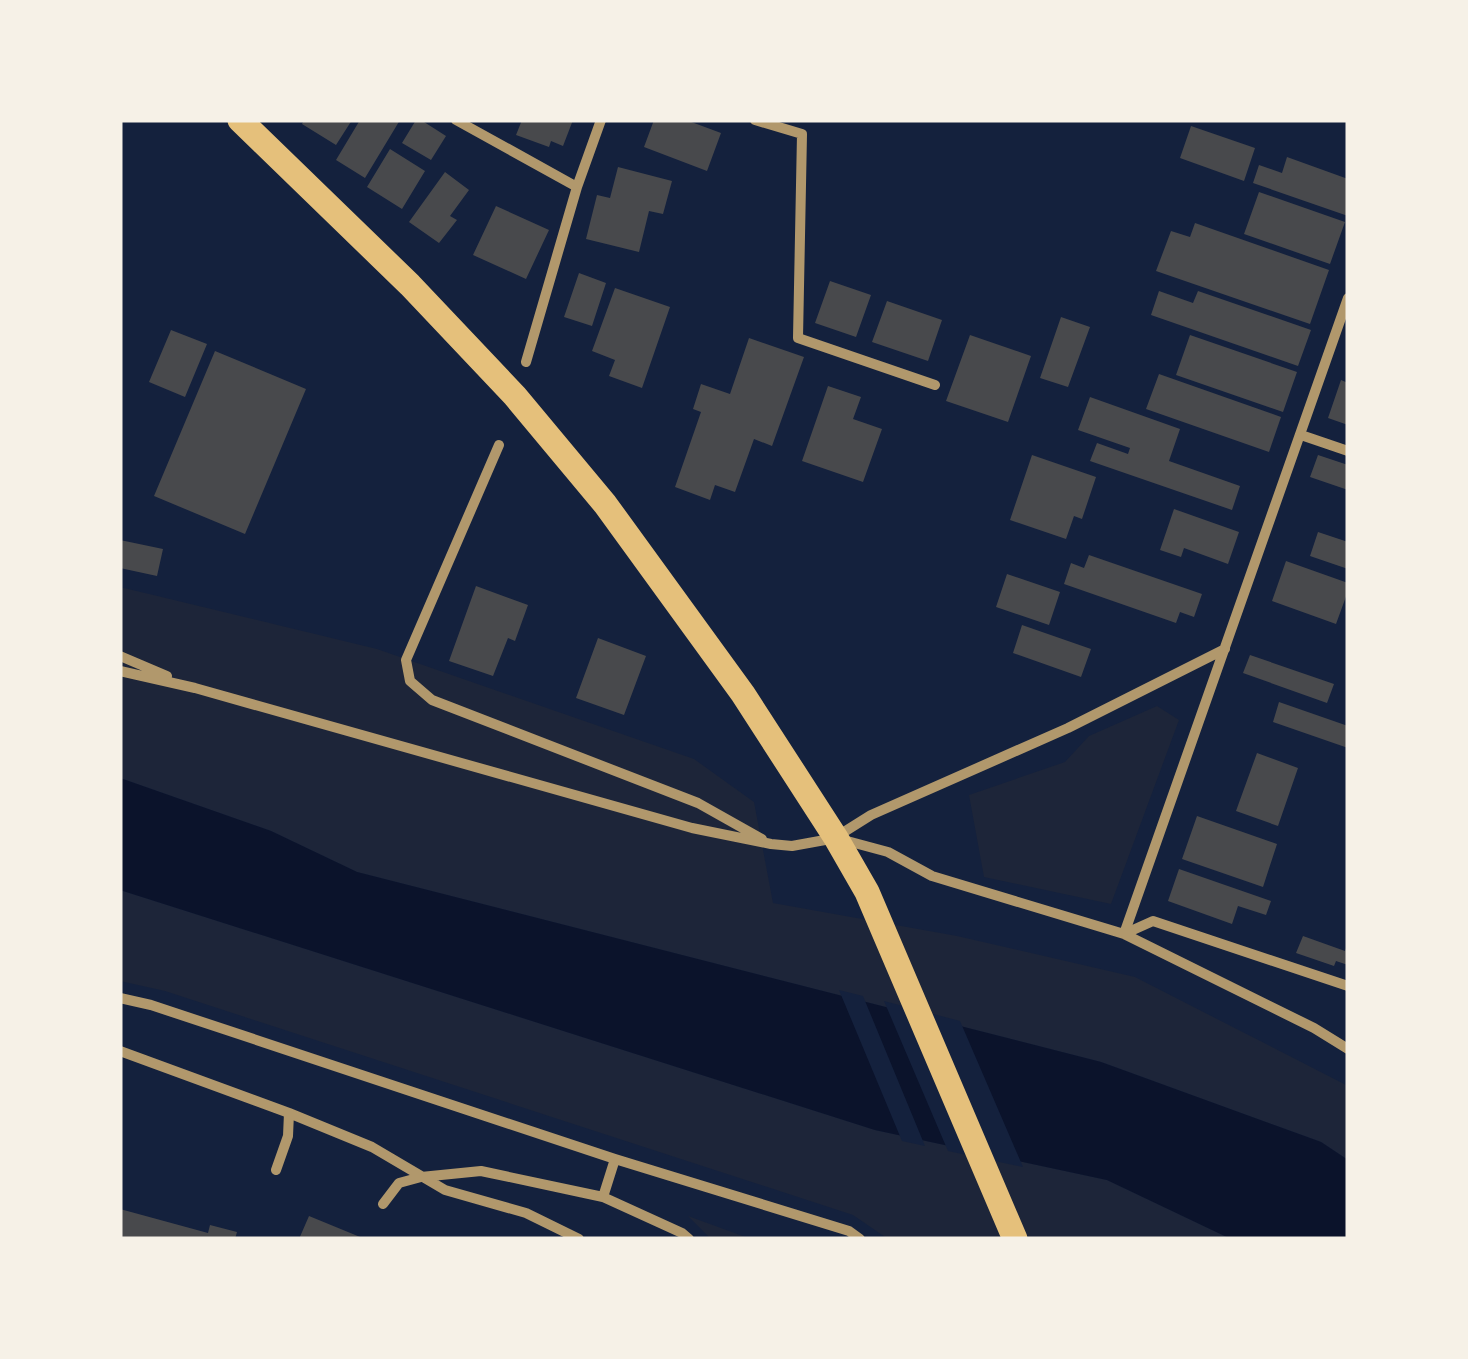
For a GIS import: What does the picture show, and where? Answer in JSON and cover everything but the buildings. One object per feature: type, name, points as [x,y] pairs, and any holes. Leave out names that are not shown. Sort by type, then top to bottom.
[{"type":"highway","points":[[240,120],[423,299],[515,396],[594,490],[743,694],[867,892],[1014,1239]]},
{"type":"street","points":[[456,120],[577,187]]},
{"type":"street","points":[[526,362],[600,120]]},
{"type":"street","points":[[755,120],[802,134],[798,338],[935,386]]},
{"type":"street","points":[[1124,934],[1348,298]]},
{"type":"street","points":[[1301,434],[1348,450]]},
{"type":"street","points":[[499,445],[406,660],[410,681],[432,700],[698,803],[772,844]]},
{"type":"street","points":[[120,671],[195,688],[692,828],[792,846],[836,838],[872,815],[1068,728],[1226,649]]},
{"type":"street","points":[[120,656],[195,688]]},
{"type":"street","points":[[836,838],[888,852],[932,876],[1124,934],[1314,1028],[1348,1049]]},
{"type":"street","points":[[1124,934],[1153,921],[1348,986]]},
{"type":"street","points":[[120,998],[151,1004],[615,1159],[848,1231],[860,1239]]},
{"type":"street","points":[[120,1051],[289,1113],[372,1147],[444,1190],[526,1212],[579,1239]]},
{"type":"street","points":[[276,1170],[288,1136],[289,1113]]},
{"type":"street","points":[[603,1198],[615,1159]]},
{"type":"street","points":[[383,1204],[399,1183],[482,1171],[603,1198],[689,1239]]},
{"type":"shaded area","points":[[120,587],[377,649],[694,759],[754,802],[773,903],[957,936],[1135,977],[1348,1086],[1348,1160],[1321,1142],[1101,1062],[357,872],[271,831],[120,778]]},
{"type":"shaded area","points":[[1157,706],[1179,720],[1111,904],[984,877],[969,795],[1065,762],[1089,736]]},
{"type":"shaded area","points":[[120,778],[271,831],[357,872],[1101,1062],[1321,1142],[1348,1160],[1348,1239],[1231,1239],[1107,1180],[875,1130],[120,890]]},
{"type":"shaded area","points":[[120,890],[875,1130],[1107,1180],[1231,1239],[888,1239],[853,1215],[165,991],[120,981]]},
{"type":"shaded area","points":[[688,1216],[751,1239],[711,1239]]},
{"type":"pier","points":[[839,990],[863,996],[925,1146],[902,1141]]},
{"type":"pier","points":[[884,1001],[960,1021],[1023,1167],[948,1151]]}]
